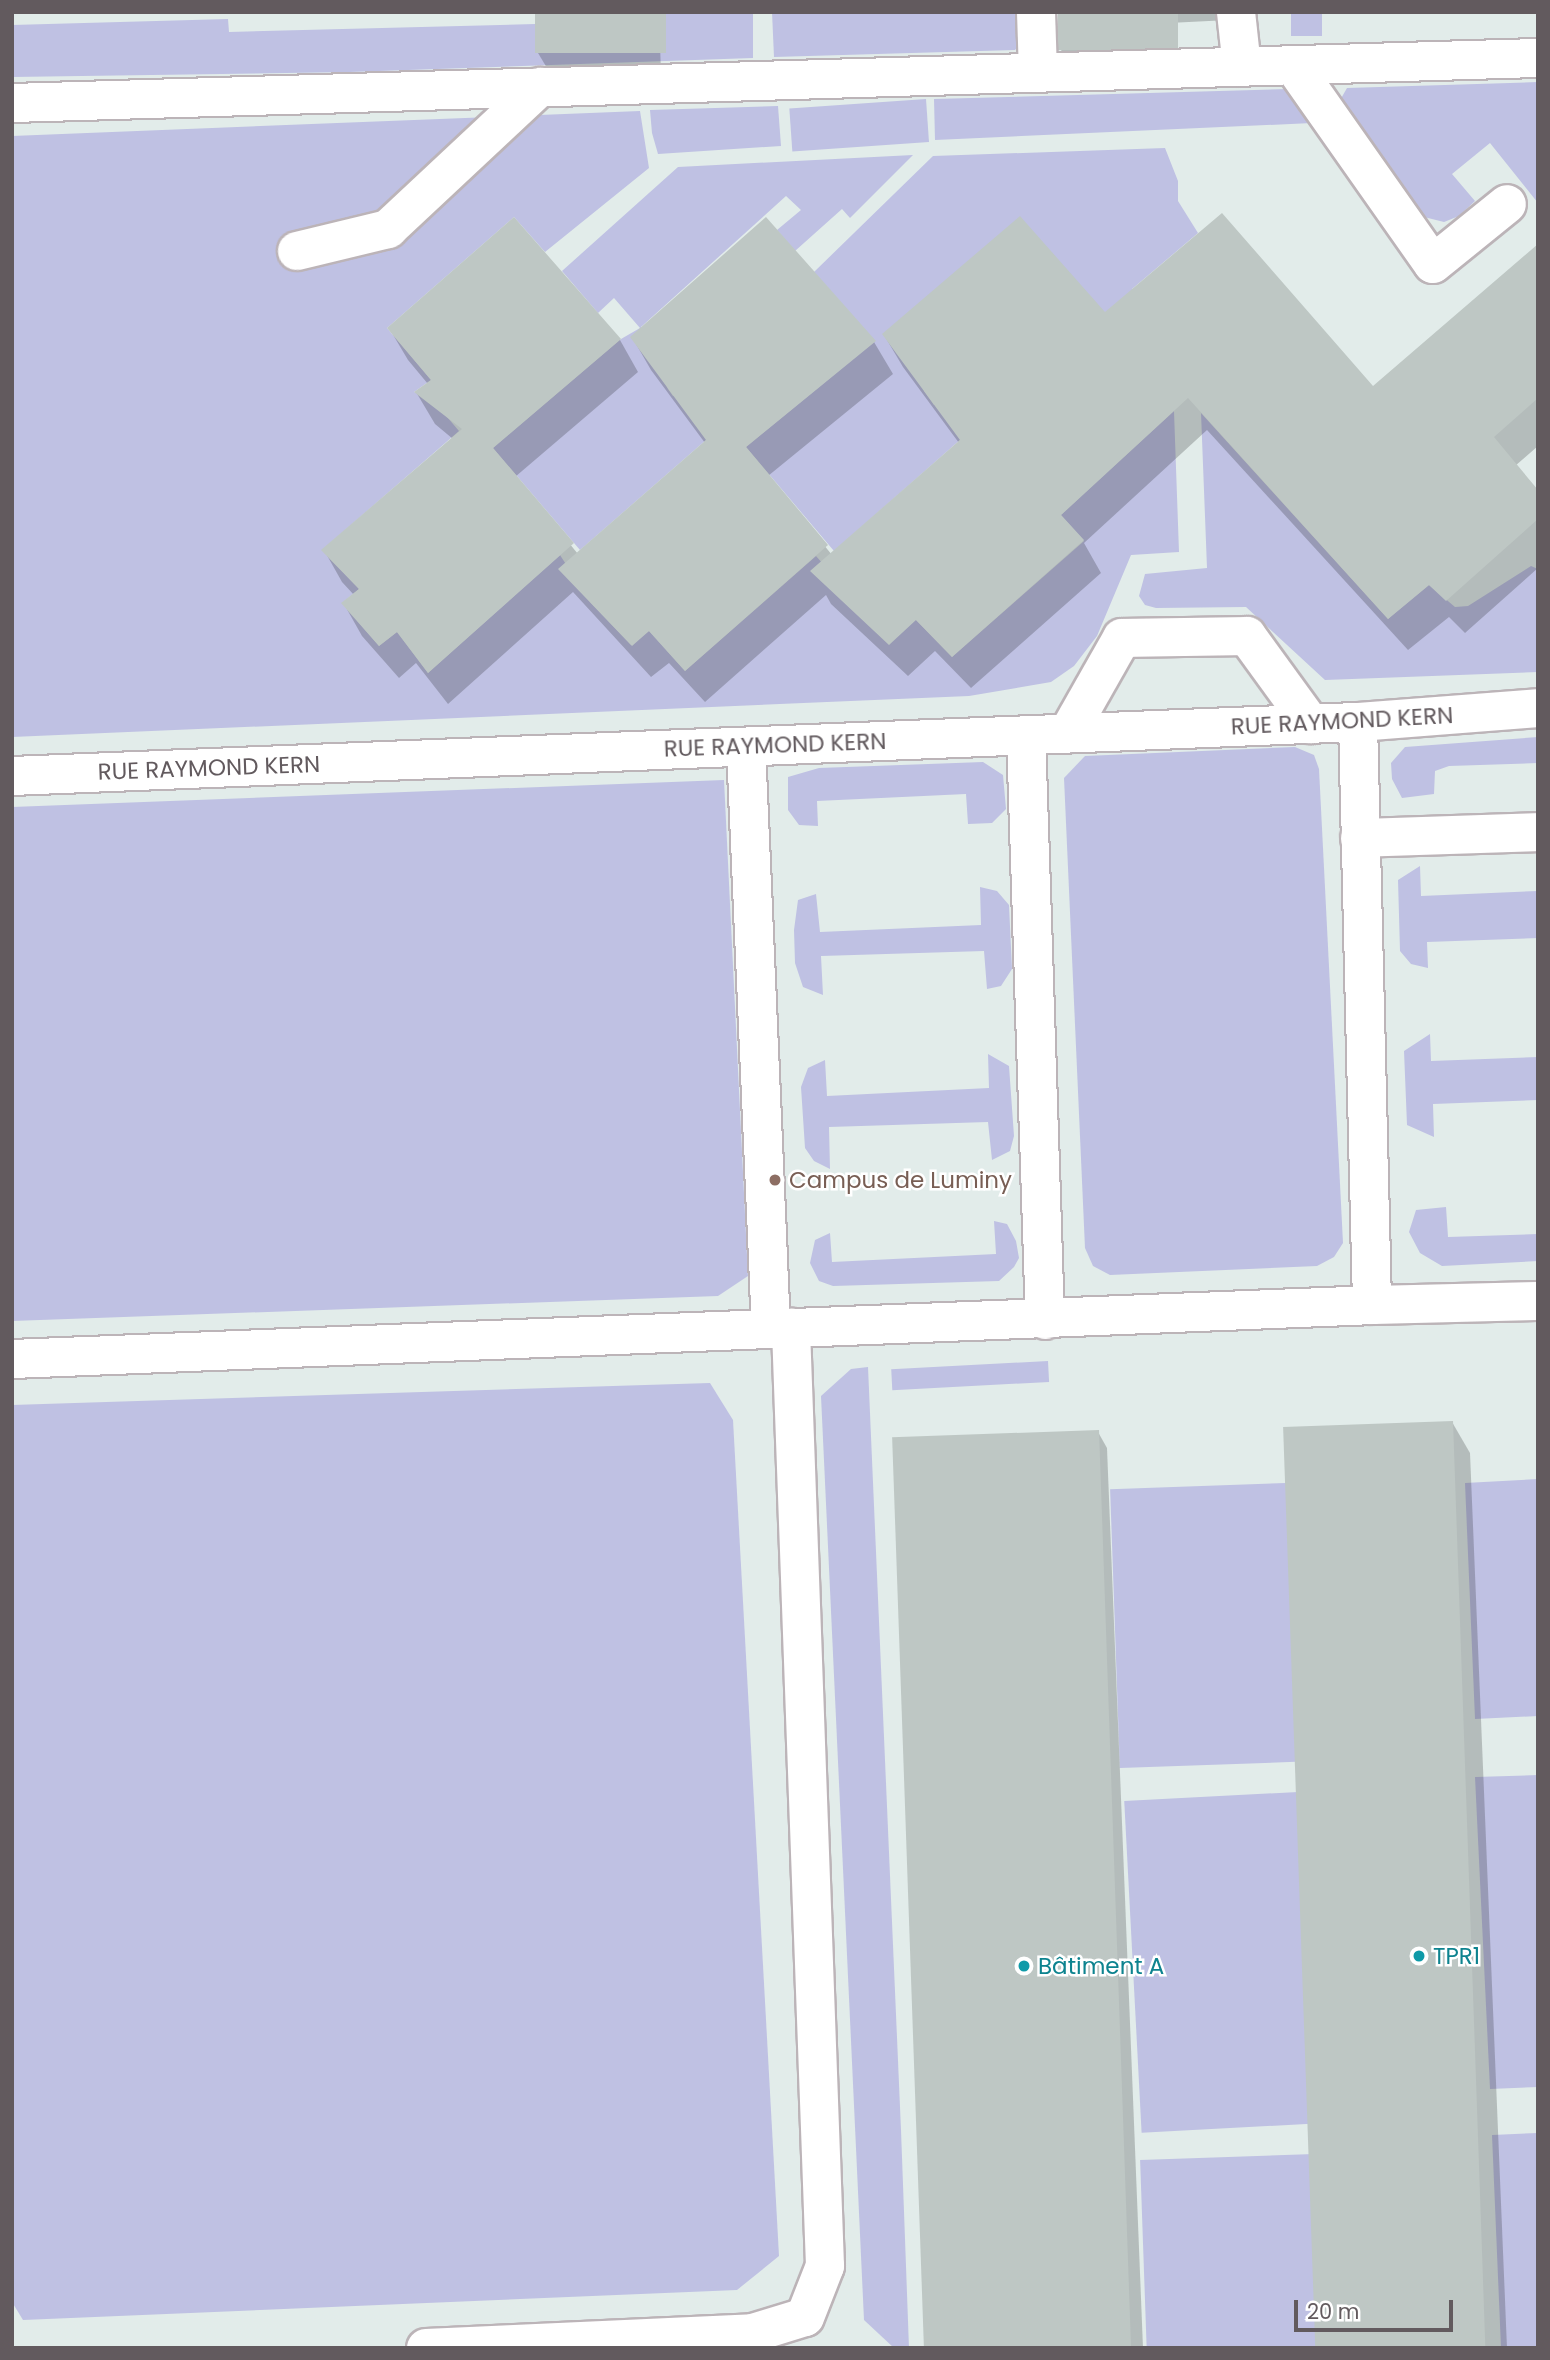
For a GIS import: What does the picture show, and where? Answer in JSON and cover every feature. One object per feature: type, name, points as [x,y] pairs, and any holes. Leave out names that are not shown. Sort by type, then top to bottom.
[{"type":"street","points":[[1036,12],[1038,73]]},
{"type":"street","points":[[1237,12],[1242,67]]},
{"type":"street","points":[[12,103],[1538,58]]},
{"type":"street","points":[[1293,65],[1433,264],[1507,204]]},
{"type":"street","points":[[297,251],[388,229],[540,87]]},
{"type":"street","points":[[1068,733],[1122,638],[1247,636],[1311,724]]},
{"type":"street","name":"RUE RAYMOND KERN","points":[[12,776],[1357,722],[1538,708]]},
{"type":"street","points":[[1357,722],[1372,1305]]},
{"type":"street","points":[[1026,735],[1045,1320]]},
{"type":"street","points":[[426,2348],[753,2333],[805,2317],[825,2266],[781,1328],[746,747]]},
{"type":"street","points":[[1360,838],[1538,832]]},
{"type":"street","points":[[12,1359],[1372,1305],[1538,1301]]},
{"type":"shaded area","points":[[646,12],[753,12],[753,58],[350,72],[12,77],[12,25],[228,19],[229,32],[535,24],[537,53],[647,50]]},
{"type":"shaded area","points":[[772,12],[1020,12],[1020,44],[1015,50],[774,57]]},
{"type":"shaded area","points":[[1291,12],[1322,12],[1322,36],[1291,36]]},
{"type":"shaded area","points":[[1538,82],[1538,203],[1490,143],[1452,174],[1475,201],[1459,216],[1444,222],[1420,216],[1339,102],[1347,88]]},
{"type":"shaded area","points":[[1288,89],[1312,123],[935,140],[934,99]]},
{"type":"shaded area","points":[[926,99],[929,142],[792,151],[789,109]]},
{"type":"shaded area","points":[[778,106],[781,146],[658,154],[652,133],[650,110]]},
{"type":"shaded area","points":[[640,111],[649,168],[545,252],[514,217],[387,328],[431,380],[414,392],[431,398],[459,431],[322,550],[359,589],[342,603],[379,646],[397,632],[428,673],[560,555],[591,603],[631,645],[649,631],[685,671],[816,556],[854,599],[916,620],[952,657],[1084,541],[1061,515],[1174,411],[1179,552],[1131,555],[1097,636],[1074,666],[1051,682],[969,696],[12,737],[12,136]]},
{"type":"shaded area","points":[[1165,148],[1178,181],[1178,201],[1198,233],[1132,289],[1150,315],[924,391],[934,405],[941,399],[969,432],[834,551],[746,447],[875,341],[814,272],[933,156]]},
{"type":"shaded area","points":[[913,155],[850,218],[842,209],[795,251],[777,230],[801,210],[786,196],[641,327],[668,389],[673,396],[687,398],[714,433],[580,550],[493,448],[621,339],[640,328],[614,298],[598,313],[562,271],[678,167]]},
{"type":"shaded area","points":[[1201,413],[1388,619],[1429,585],[1455,607],[1468,606],[1531,566],[1538,569],[1538,672],[1325,680],[1246,607],[1156,608],[1145,605],[1139,596],[1145,574],[1207,568]]},
{"type":"shaded area","points":[[1538,737],[1538,763],[1449,766],[1435,771],[1434,794],[1402,798],[1392,779],[1391,763],[1405,747]]},
{"type":"shaded area","points":[[1295,747],[1314,755],[1319,769],[1343,1243],[1334,1257],[1317,1266],[1110,1275],[1093,1266],[1085,1248],[1064,778],[1085,756]]},
{"type":"shaded area","points":[[983,762],[1003,775],[1006,809],[992,823],[968,824],[966,794],[817,801],[818,826],[799,825],[788,810],[788,777],[819,768]]},
{"type":"shaded area","points":[[724,780],[748,1276],[718,1296],[12,1321],[12,807]]},
{"type":"shaded area","points":[[1420,866],[1421,896],[1538,891],[1538,938],[1427,942],[1428,968],[1411,964],[1400,951],[1398,880]]},
{"type":"shaded area","points":[[980,887],[997,891],[1009,905],[1012,969],[1001,986],[987,989],[984,951],[821,956],[823,995],[803,987],[795,963],[794,930],[798,900],[816,894],[820,932],[981,925]]},
{"type":"shaded area","points":[[1430,1034],[1431,1061],[1538,1057],[1538,1100],[1433,1104],[1434,1137],[1407,1125],[1404,1051]]},
{"type":"shaded area","points":[[988,1054],[1009,1066],[1014,1136],[1010,1151],[992,1160],[988,1122],[829,1127],[830,1169],[814,1161],[805,1148],[801,1087],[808,1068],[825,1060],[827,1096],[989,1088]]},
{"type":"shaded area","points":[[1446,1207],[1448,1237],[1538,1234],[1538,1261],[1442,1266],[1420,1253],[1409,1232],[1416,1210]]},
{"type":"shaded area","points":[[994,1221],[1007,1224],[1016,1241],[1019,1258],[1014,1267],[999,1281],[833,1286],[819,1281],[810,1263],[815,1240],[830,1233],[832,1262],[996,1254]]},
{"type":"shaded area","points":[[1048,1361],[1049,1382],[892,1390],[891,1369]]},
{"type":"shaded area","points":[[868,1367],[909,2348],[894,2348],[864,2320],[821,1396],[851,1369]]},
{"type":"shaded area","points":[[710,1383],[733,1420],[779,2256],[737,2290],[23,2320],[12,2302],[12,1405]]},
{"type":"shaded area","points":[[1538,1479],[1538,1716],[1475,1719],[1465,1483]]},
{"type":"shaded area","points":[[1286,1483],[1296,1762],[1120,1768],[1110,1489]]},
{"type":"shaded area","points":[[1538,1775],[1538,2087],[1490,2089],[1475,1777]]},
{"type":"shaded area","points":[[1298,1792],[1315,2124],[1142,2133],[1124,1801]]},
{"type":"shaded area","points":[[1538,2133],[1538,2348],[1501,2348],[1492,2135]]},
{"type":"shaded area","points":[[1314,2154],[1321,2348],[1147,2348],[1140,2160]]},
{"type":"building","points":[[535,12],[666,12],[666,53],[535,53]]},
{"type":"building","points":[[1058,12],[1178,12],[1178,50],[1058,50]]},
{"type":"building","points":[[1222,213],[1373,386],[1538,244],[1538,398],[1494,437],[1538,490],[1538,519],[1446,601],[1429,585],[1388,619],[1188,398],[1061,515],[1084,540],[952,657],[916,620],[889,645],[810,571],[960,440],[882,334],[1020,216],[1105,312]]},
{"type":"building","points":[[514,217],[621,339],[493,448],[574,543],[428,673],[397,632],[379,646],[341,603],[359,589],[321,550],[462,429],[414,392],[431,380],[387,328]]},
{"type":"building","points":[[766,217],[876,341],[746,447],[828,545],[685,671],[649,631],[632,646],[558,569],[706,440],[630,337]]},
{"type":"building","name":"TPR1","points":[[1453,1421],[1485,2348],[1315,2348],[1283,1427]]},
{"type":"building","name":"Bâtiment A","points":[[1099,1430],[1131,2348],[924,2348],[892,1437]]},
{"type":"place","name":"Campus de Luminy","points":[[775,1180]]},
{"type":"place","name":"TPR1","points":[[1419,1956]]},
{"type":"place","name":"Bâtiment A","points":[[1024,1966]]}]
